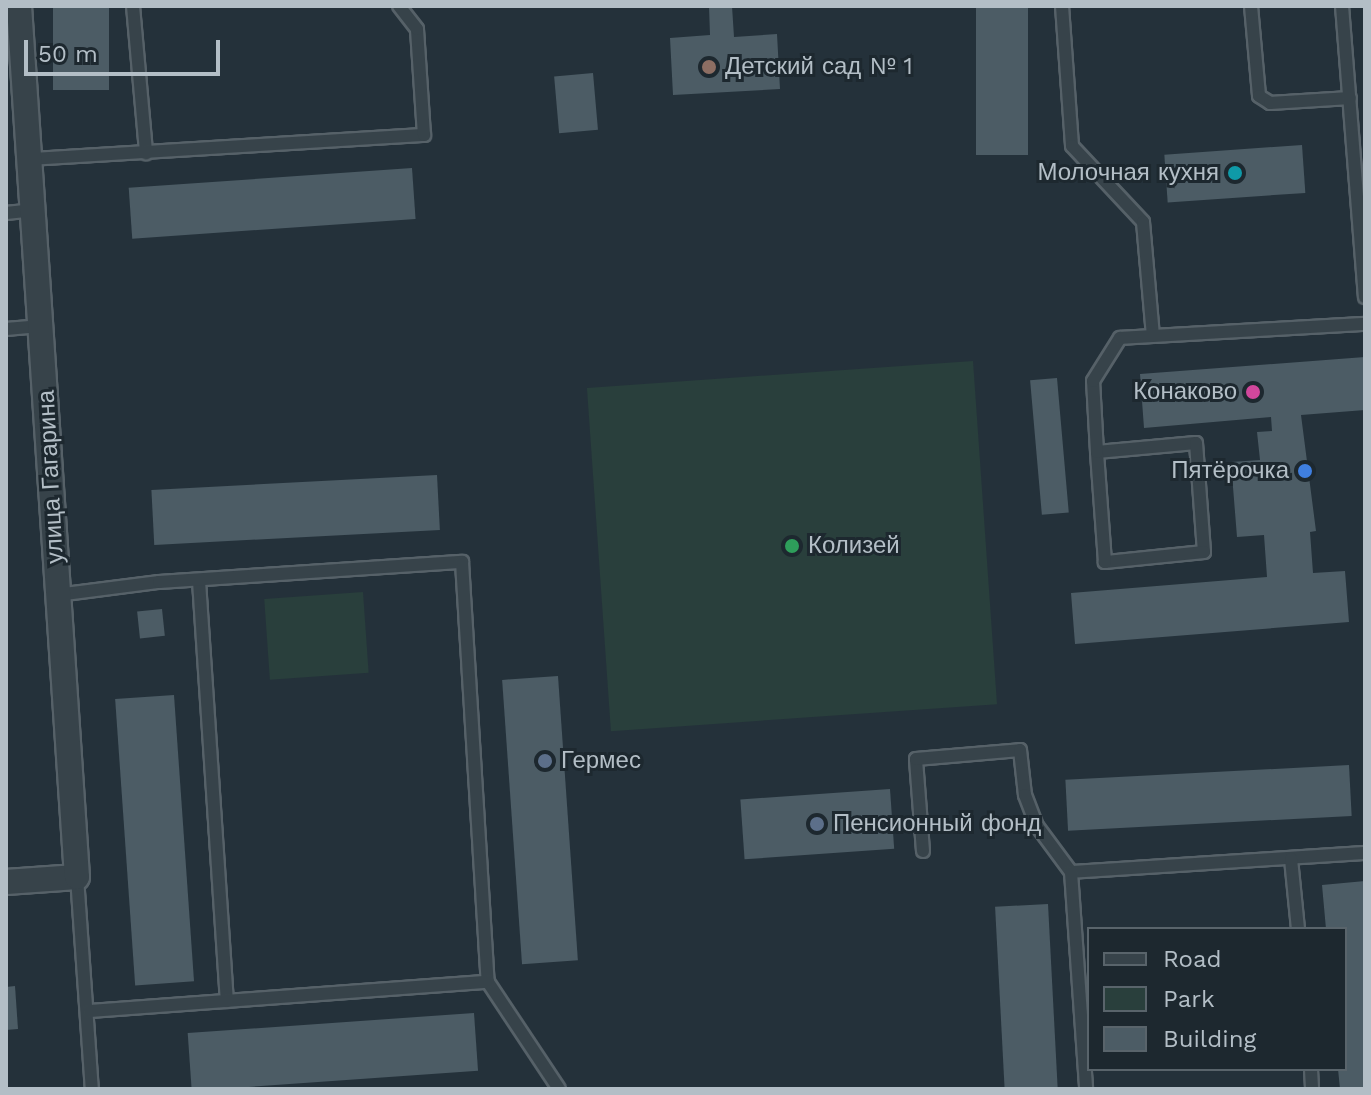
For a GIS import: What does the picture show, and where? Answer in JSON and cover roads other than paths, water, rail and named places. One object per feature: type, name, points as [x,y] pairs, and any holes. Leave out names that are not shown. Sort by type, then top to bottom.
[{"type":"street","name":"улица Гагарина","points":[[19,6],[35,210],[77,877]]},
{"type":"street","points":[[6,882],[77,877]]},
{"type":"lane","points":[[133,6],[146,153]]},
{"type":"lane","points":[[31,159],[424,135],[417,29],[399,6]]},
{"type":"lane","points":[[1062,6],[1072,146],[1143,222],[1153,336]]},
{"type":"lane","points":[[1251,6],[1259,96],[1270,103],[1350,98]]},
{"type":"lane","points":[[1342,6],[1365,297]]},
{"type":"lane","points":[[6,213],[35,210]]},
{"type":"lane","points":[[1097,452],[1196,443],[1204,552],[1105,562],[1097,452],[1093,381],[1120,338],[1365,324]]},
{"type":"lane","points":[[6,329],[42,326]]},
{"type":"lane","points":[[57,595],[199,581],[462,562],[488,982],[559,1089]]},
{"type":"lane","points":[[199,581],[227,1001]]},
{"type":"lane","points":[[923,851],[916,759],[1020,750],[1025,795],[1037,826],[1071,872],[1086,1089]]},
{"type":"lane","points":[[1071,872],[1365,853]]},
{"type":"lane","points":[[1291,859],[1298,927]]},
{"type":"lane","points":[[77,877],[89,1011],[92,1089]]},
{"type":"lane","points":[[89,1011],[488,982]]},
{"type":"place","name":"Детский сад № 1","points":[[709,67]]},
{"type":"place","name":"Молочная кухня","points":[[1235,173]]},
{"type":"place","name":"Конаково","points":[[1253,392]]},
{"type":"place","name":"Пятёрочка","points":[[1305,471]]},
{"type":"place","name":"Колизей","points":[[792,546]]},
{"type":"place","name":"Гермес","points":[[545,761]]},
{"type":"place","name":"Пенсионный фонд","points":[[817,824]]}]
